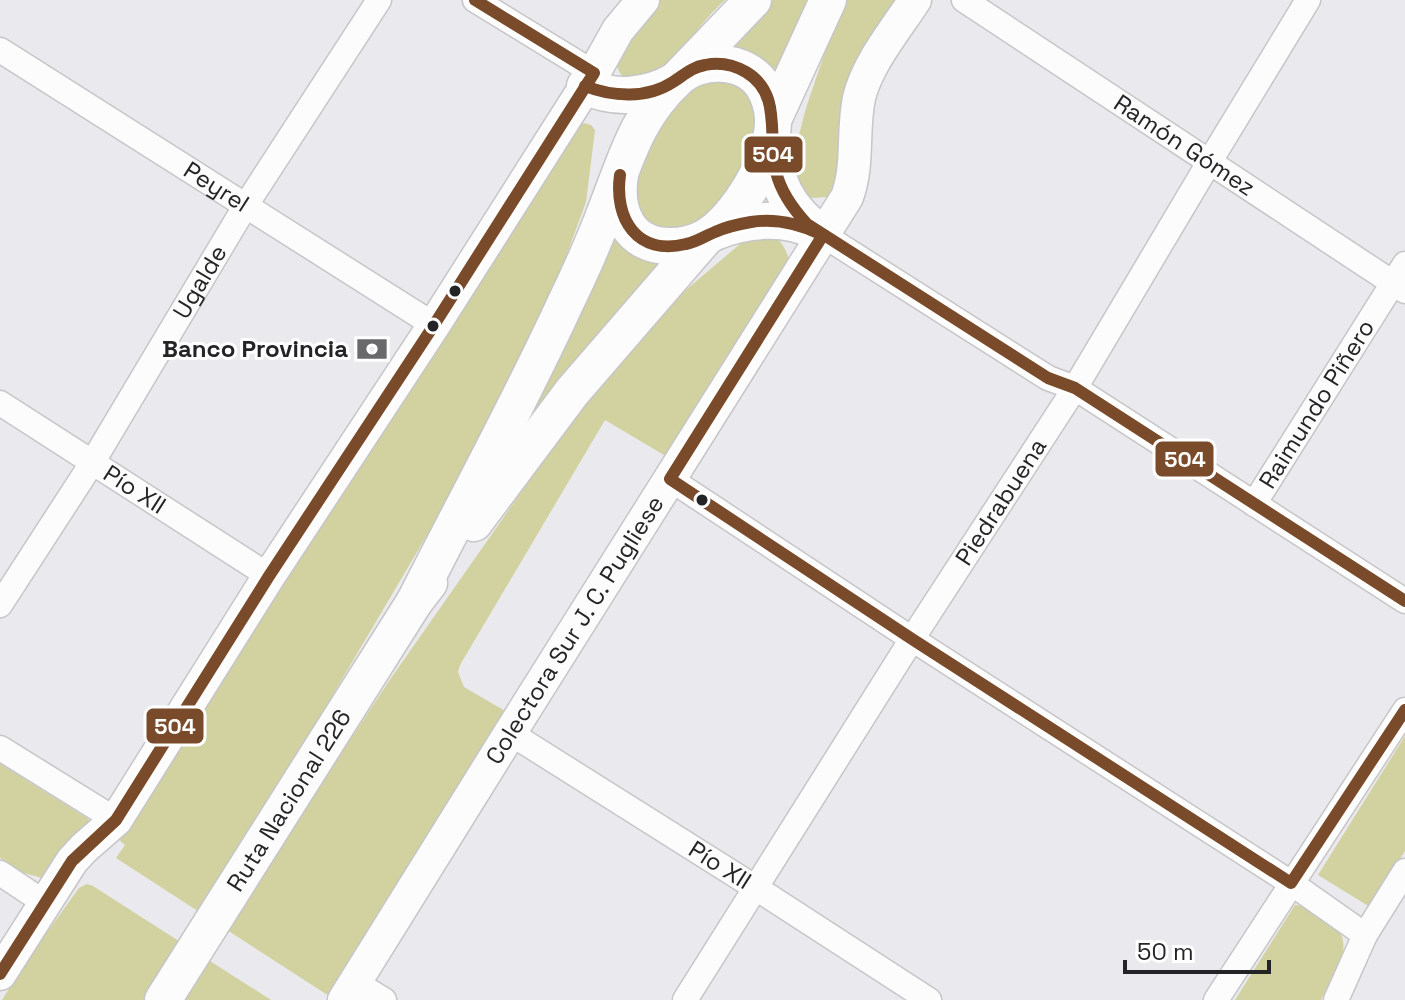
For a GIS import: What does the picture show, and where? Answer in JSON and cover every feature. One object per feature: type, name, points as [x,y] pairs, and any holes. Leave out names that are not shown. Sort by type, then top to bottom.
[{"type":"highway","name":"Ruta Nacional 226","points":[[163,1000],[415,601],[537,363],[580,271],[631,143],[643,122],[659,99],[753,0]]},
{"type":"highway","name":"Ruta Nacional 226","points":[[415,601],[572,392],[708,236],[728,218],[750,187],[828,0]]},
{"type":"highway","points":[[589,79],[607,94],[627,95],[655,91],[689,70],[717,63],[738,67],[755,77],[762,84],[771,105],[775,171],[789,203],[807,224],[823,235]]},
{"type":"highway","points":[[589,79],[616,142],[621,173]]},
{"type":"highway","name":"Ruta Nacional 226","points":[[621,173],[618,189],[621,210],[636,236],[662,246],[684,245],[708,236]]},
{"type":"highway","points":[[708,236],[740,224],[778,221],[806,226],[823,235]]},
{"type":"main road","points":[[0,974],[75,858],[116,820],[269,576],[434,325],[618,30],[643,0]]},
{"type":"main road","name":"Colectora Sur J. C. Pugliese","points":[[350,991],[847,197],[855,167],[860,94],[876,60],[915,0]]},
{"type":"street","name":"Ugalde","points":[[0,605],[92,463],[246,205],[379,0]]},
{"type":"street","points":[[475,0],[589,79]]},
{"type":"street","name":"Ramón Gómez","points":[[964,0],[1210,161],[1401,279]]},
{"type":"street","name":"Piedrabuena","points":[[685,1000],[912,639],[1075,388],[1308,0]]},
{"type":"street","name":"Peyrel","points":[[0,50],[434,325]]},
{"type":"street","points":[[823,235],[1048,378],[1075,388],[1405,601]]},
{"type":"street","name":"Raimundo Piñero","points":[[1254,504],[1401,279]]},
{"type":"street","name":"Pío XII","points":[[0,403],[269,576]]},
{"type":"street","points":[[670,479],[1291,883],[1365,935]]},
{"type":"street","points":[[1216,1000],[1405,710]]},
{"type":"street","name":"Pío XII","points":[[510,733],[929,1000]]},
{"type":"street","points":[[0,748],[116,820]]},
{"type":"street","points":[[1336,1000],[1365,935],[1405,871]]},
{"type":"street","points":[[0,873],[45,903]]},
{"type":"street","points":[[350,991],[384,1000]]},
{"type":"green space","points":[[657,0],[725,0],[660,70],[642,79],[626,80],[618,68],[618,57]]},
{"type":"green space","points":[[763,0],[819,0],[781,93],[712,51]]},
{"type":"green space","points":[[847,0],[904,0],[846,173],[828,197],[812,198],[800,191],[794,175],[795,150],[829,40]]},
{"type":"green space","points":[[736,80],[763,115],[739,181],[697,228],[646,228],[628,188],[657,124],[697,82]]},
{"type":"green space","points":[[584,123],[595,130],[586,202],[553,292],[433,525],[207,908],[229,923],[389,681],[557,441],[612,371],[680,295],[753,233],[777,239],[784,246],[789,259],[669,458],[605,420],[460,665],[458,672],[464,687],[512,715],[329,996],[116,858],[125,845],[116,837],[576,126]]},
{"type":"green space","points":[[610,219],[676,261],[491,470]]},
{"type":"green space","points":[[1405,736],[1405,851],[1370,907],[1318,875]]},
{"type":"green space","points":[[0,764],[87,818],[93,825],[46,879],[24,873],[0,858]]},
{"type":"green space","points":[[87,884],[271,1000],[2,1000],[79,888]]},
{"type":"green space","points":[[1295,905],[1324,917],[1342,936],[1342,956],[1321,1000],[1235,1000]]},
{"type":"transit line","name":"504","points":[[0,974],[72,861],[116,820],[269,576],[594,73],[475,0]]},
{"type":"transit line","name":"504","points":[[585,86],[618,94],[641,94],[663,88],[692,69],[705,65],[726,65],[746,72],[758,81],[765,92],[772,117],[778,179],[788,200],[807,224],[1048,378],[1075,388],[1405,601]]},
{"type":"transit line","name":"504","points":[[620,175],[619,191],[625,219],[642,239],[654,244],[686,244],[728,227],[760,221],[788,223],[823,235]]},
{"type":"transit line","name":"504","points":[[823,235],[670,479],[1291,883],[1405,710]]},
{"type":"place","name":"Banco Provincia","points":[[372,349]]}]
